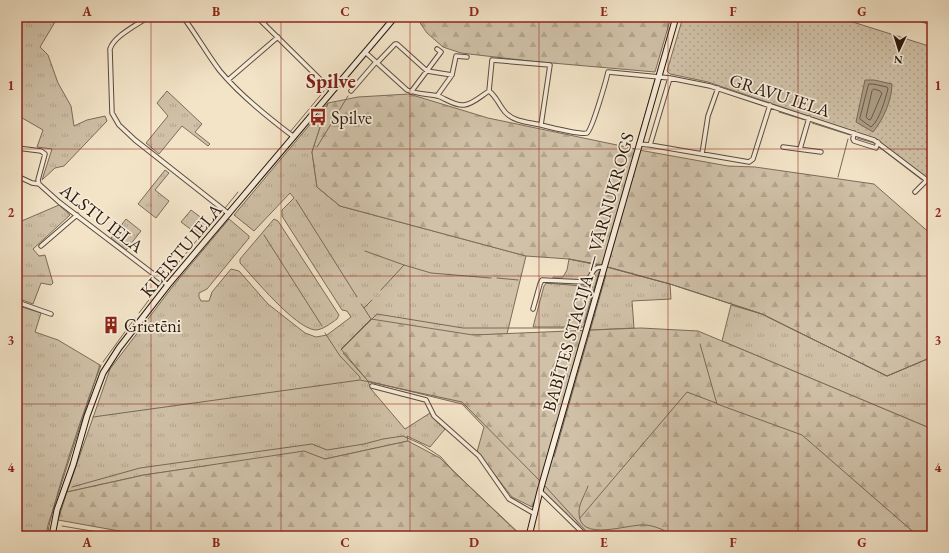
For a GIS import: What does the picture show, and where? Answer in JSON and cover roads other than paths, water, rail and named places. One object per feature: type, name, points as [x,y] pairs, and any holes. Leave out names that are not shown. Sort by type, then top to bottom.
[{"type":"street","points":[[148,17],[116,39],[112,45],[110,54],[112,113],[119,125],[135,140],[229,214]]},
{"type":"street","points":[[183,17],[228,80],[294,137]]},
{"type":"street","points":[[257,17],[332,91]]},
{"type":"street","points":[[263,23],[271,17]]},
{"type":"street","name":"KLEISTU IELA","points":[[52,536],[57,510],[73,466],[87,416],[103,373],[119,348],[168,285],[395,17]]},
{"type":"street","name":"BABĪTES STACIJA — VĀRNUKROGS","points":[[529,536],[540,491],[676,17]]},
{"type":"street","points":[[914,17],[932,23]]},
{"type":"street","points":[[228,80],[278,37]]},
{"type":"street","points":[[351,91],[376,62],[395,44],[397,44],[427,70],[452,75]]},
{"type":"street","points":[[411,92],[441,52],[437,49]]},
{"type":"street","points":[[365,52],[411,92],[437,96],[457,104],[466,105],[489,91]]},
{"type":"street","points":[[437,96],[452,75],[456,56],[467,57]]},
{"type":"street","points":[[492,60],[550,65],[541,125],[516,120],[505,112],[489,91],[492,60]]},
{"type":"street","name":"GRAVU IELA","points":[[541,125],[580,133],[587,133],[590,131],[608,72],[670,78],[718,88],[878,142],[932,184]]},
{"type":"street","points":[[650,145],[670,78]]},
{"type":"street","points":[[702,154],[708,116],[718,88]]},
{"type":"street","points":[[639,144],[749,162],[752,161],[770,105]]},
{"type":"street","points":[[800,149],[809,118]]},
{"type":"street","points":[[854,133],[854,141],[876,148],[878,142]]},
{"type":"street","points":[[783,147],[821,152]]},
{"type":"street","points":[[17,148],[41,151],[45,154],[38,180],[39,184]]},
{"type":"street","name":"ALSTU IELA","points":[[17,176],[32,183],[39,184],[42,188],[168,285]]},
{"type":"street","points":[[915,192],[927,180]]},
{"type":"street","points":[[40,246],[77,215]]},
{"type":"street","points":[[534,309],[542,280],[584,282],[589,279],[594,269],[604,267]]},
{"type":"street","points":[[17,302],[51,314]]},
{"type":"street","points":[[372,386],[426,400],[434,416],[479,456],[509,499],[535,514]]},
{"type":"street","points":[[540,491],[586,536]]},
{"type":"water","points":[[865,80],[874,80],[892,84],[892,90],[886,110],[873,132],[856,122]]},
{"type":"waterway","points":[[657,74],[668,35]]},
{"type":"waterway","points":[[637,143],[655,80]]},
{"type":"waterway","points":[[290,132],[324,91]]},
{"type":"waterway","points":[[317,147],[348,96]]},
{"type":"waterway","points":[[779,112],[805,120]]},
{"type":"waterway","points":[[812,123],[850,135]]},
{"type":"waterway","points":[[857,138],[874,143]]},
{"type":"waterway","points":[[838,177],[848,139]]},
{"type":"waterway","points":[[879,147],[922,180]]},
{"type":"waterway","points":[[927,184],[932,188]]},
{"type":"waterway","points":[[225,208],[238,192]]},
{"type":"waterway","points":[[296,200],[357,297]]},
{"type":"waterway","points":[[165,279],[220,212]]},
{"type":"waterway","points":[[264,235],[322,326]]},
{"type":"waterway","points":[[365,251],[404,265]]},
{"type":"waterway","points":[[569,259],[602,265]]},
{"type":"waterway","points":[[381,290],[404,265],[431,273],[491,278]]},
{"type":"waterway","points":[[608,267],[670,284],[762,314],[887,376],[932,357]]},
{"type":"waterway","points":[[584,323],[599,272]]},
{"type":"waterway","points":[[554,457],[606,275]]},
{"type":"waterway","points":[[497,278],[518,280]]},
{"type":"waterway","points":[[546,283],[593,287]]},
{"type":"waterway","points":[[139,313],[161,284]]},
{"type":"waterway","points":[[371,319],[364,308],[372,300]]},
{"type":"waterway","points":[[361,304],[364,308]]},
{"type":"waterway","points":[[341,350],[377,314],[463,328],[581,328]]},
{"type":"waterway","points":[[103,362],[135,318]]},
{"type":"waterway","points":[[325,333],[340,356],[360,377],[360,379]]},
{"type":"waterway","points":[[700,344],[717,404],[802,435],[918,536]]},
{"type":"waterway","points":[[47,536],[53,509],[66,467],[101,365]]},
{"type":"waterway","points":[[93,417],[360,380],[462,402],[540,481]]},
{"type":"waterway","points":[[580,518],[687,392],[716,403]]},
{"type":"waterway","points":[[72,487],[140,468],[312,444],[327,450],[403,436],[421,444],[441,457],[453,471],[522,536]]},
{"type":"waterway","points":[[545,486],[586,531],[594,536]]},
{"type":"waterway","points":[[588,486],[579,509],[581,522],[587,527],[595,530],[606,530],[646,525],[675,536]]},
{"type":"waterway","points":[[62,526],[121,536]]},
{"type":"place","name":"Spilve","points":[[318,117]]},
{"type":"place","name":"Grietēni","points":[[111,325]]},
{"type":"district","name":"Spilve","points":[[331,81]]}]
